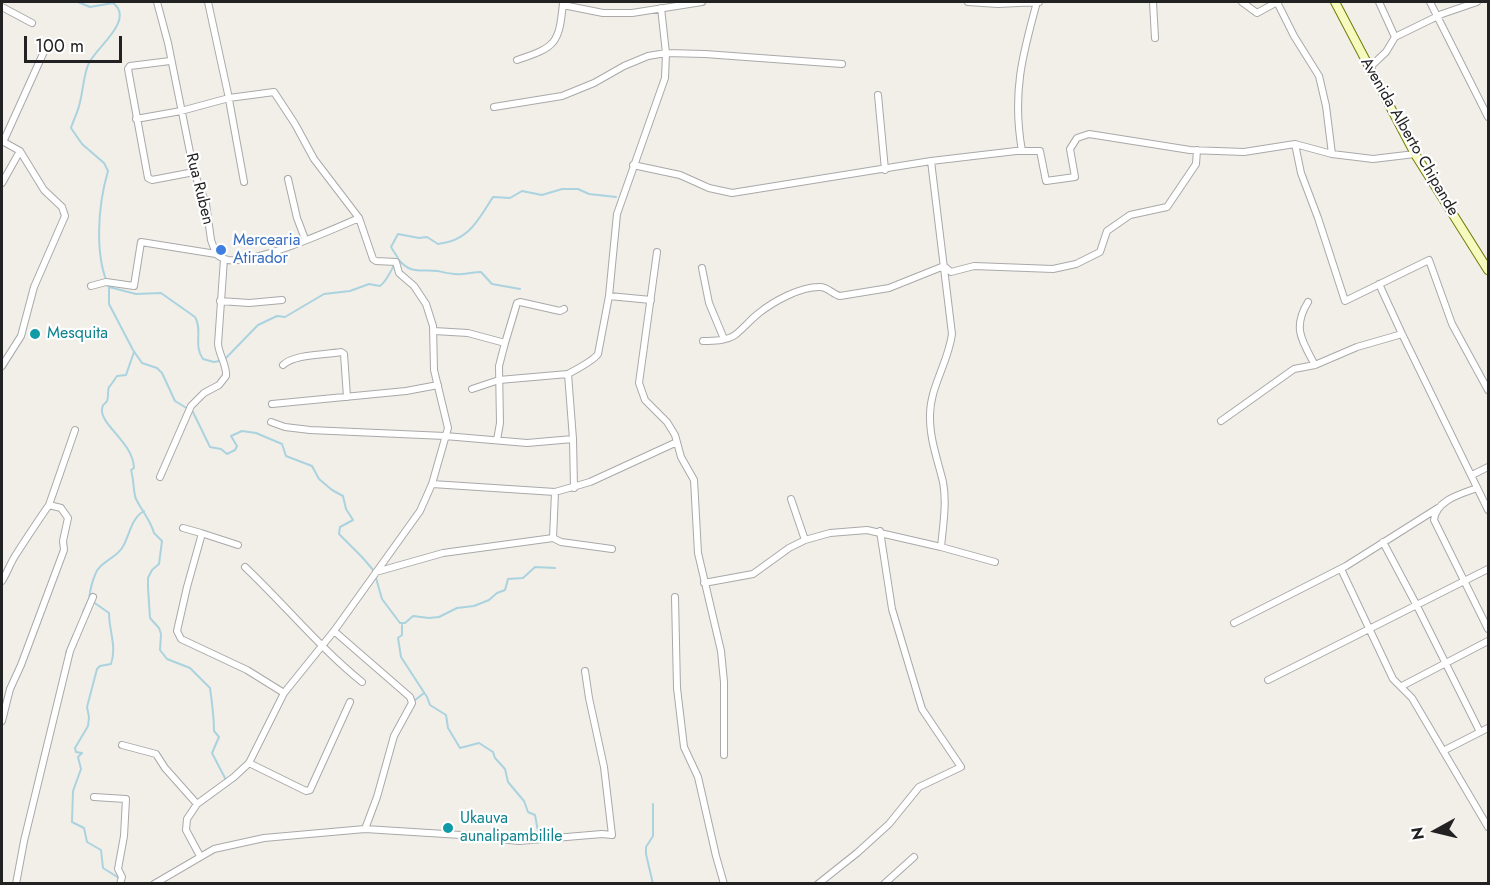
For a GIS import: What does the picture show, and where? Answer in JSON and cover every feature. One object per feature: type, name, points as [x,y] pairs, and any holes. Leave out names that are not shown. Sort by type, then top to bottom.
[{"type":"main road","name":"Avenida Alberto Chipande","points":[[1335,2],[1415,154],[1488,270]]},
{"type":"street","name":"Rua Ruben","points":[[91,286],[106,282],[134,286],[141,242],[216,254],[211,240],[206,204],[194,172],[168,43],[157,2]]},
{"type":"street","points":[[208,2],[244,182]]},
{"type":"street","points":[[587,10],[589,2]]},
{"type":"street","points":[[517,60],[554,44],[563,3],[603,13],[632,13],[702,2]]},
{"type":"street","points":[[968,2],[998,4],[1038,2],[1020,68],[1019,130],[1023,151]]},
{"type":"street","points":[[1153,2],[1155,38]]},
{"type":"street","points":[[1242,2],[1257,13],[1277,2],[1294,36],[1319,76],[1326,106],[1332,154]]},
{"type":"street","points":[[1379,2],[1395,37]]},
{"type":"street","points":[[1430,2],[1488,117]]},
{"type":"street","points":[[1369,68],[1386,52],[1395,37],[1438,16],[1477,2]]},
{"type":"street","points":[[2,4],[32,23]]},
{"type":"street","points":[[472,389],[499,380],[568,374],[598,354],[609,296],[616,214],[665,78],[666,53],[662,8]]},
{"type":"street","points":[[2,366],[21,336],[34,286],[65,216],[62,207],[44,190],[20,151],[3,141],[47,45]]},
{"type":"street","points":[[494,107],[562,96],[640,60],[666,53],[842,64]]},
{"type":"street","points":[[170,61],[130,66],[128,69],[136,119],[149,179],[194,172]]},
{"type":"street","points":[[136,119],[181,111],[229,98],[274,92],[314,159],[359,218],[373,259],[396,262],[399,273],[414,286],[426,304],[434,331],[434,370],[448,420],[448,428],[432,484],[420,511],[334,631],[284,693],[249,762],[234,777],[197,804],[185,824],[200,856]]},
{"type":"street","points":[[878,95],[885,170]]},
{"type":"street","points":[[633,165],[680,176],[709,188],[732,193],[931,161],[1023,151],[1040,151],[1046,181],[1075,177],[1070,149],[1077,138],[1089,134],[1197,150],[1244,152],[1295,144],[1332,154],[1373,159],[1415,154]]},
{"type":"street","points":[[1295,144],[1300,172],[1318,218],[1345,301],[1429,260],[1452,324],[1488,390]]},
{"type":"street","points":[[944,267],[951,272],[974,266],[1053,268],[1076,264],[1100,252],[1107,231],[1130,215],[1167,207],[1196,164],[1197,150]]},
{"type":"street","points":[[2,183],[20,151]]},
{"type":"street","points":[[931,161],[952,334],[950,350],[931,400],[930,418],[931,437],[943,485],[941,547]]},
{"type":"street","points":[[288,179],[297,218],[305,239]]},
{"type":"street","points":[[216,254],[231,260],[256,256],[359,218]]},
{"type":"street","points":[[657,252],[639,377],[645,400],[667,422],[677,442],[681,457],[694,480],[698,553],[721,651],[724,682],[724,755]]},
{"type":"street","points":[[160,477],[191,406],[204,393],[219,385],[226,376],[226,368],[218,344],[224,259]]},
{"type":"street","points":[[703,341],[724,339],[735,335],[771,304],[802,291],[822,287],[840,296],[889,288],[944,267]]},
{"type":"street","points":[[702,268],[709,303],[724,339]]},
{"type":"street","points":[[1379,284],[1488,510]]},
{"type":"street","points":[[609,296],[651,300]]},
{"type":"street","points":[[220,301],[249,303],[282,300]]},
{"type":"street","points":[[1308,302],[1301,313],[1299,331],[1315,365]]},
{"type":"street","points":[[497,440],[500,423],[499,366],[517,303],[560,311],[564,309]]},
{"type":"street","points":[[434,331],[468,333],[505,343]]},
{"type":"street","points":[[1221,422],[1294,369],[1315,365],[1357,347],[1402,334]]},
{"type":"street","points":[[283,365],[287,360],[341,352],[344,354],[347,397]]},
{"type":"street","points":[[568,374],[574,488]]},
{"type":"street","points":[[272,404],[405,391],[438,385]]},
{"type":"street","points":[[271,422],[285,427],[310,430],[445,436],[527,443],[573,439]]},
{"type":"street","points":[[2,581],[14,557],[49,505],[75,430]]},
{"type":"street","points":[[432,484],[555,492],[574,488],[677,442]]},
{"type":"street","points":[[1472,475],[1488,467]]},
{"type":"street","points":[[1234,623],[1341,568],[1446,501],[1477,488]]},
{"type":"street","points":[[553,538],[555,492]]},
{"type":"street","points":[[791,499],[805,540]]},
{"type":"street","points":[[2,721],[10,689],[64,550],[63,541],[68,518],[61,508],[49,505]]},
{"type":"street","points":[[1438,508],[1434,520],[1488,628]]},
{"type":"street","points":[[183,528],[238,545]]},
{"type":"street","points":[[704,583],[753,574],[789,548],[805,540],[830,533],[867,530],[880,531],[995,562]]},
{"type":"street","points":[[818,884],[889,824],[919,787],[961,767],[922,709],[892,609],[880,531]]},
{"type":"street","points":[[201,533],[177,631],[179,636],[247,670],[284,693]]},
{"type":"street","points":[[375,573],[443,553],[553,538],[561,542],[612,549]]},
{"type":"street","points":[[1383,542],[1480,732]]},
{"type":"street","points":[[245,567],[320,646],[362,682]]},
{"type":"street","points":[[1341,568],[1393,679],[1412,698],[1488,827]]},
{"type":"street","points":[[1268,680],[1488,569]]},
{"type":"street","points":[[16,884],[70,651],[93,597]]},
{"type":"street","points":[[675,597],[677,688],[684,747],[698,777],[724,884]]},
{"type":"street","points":[[334,631],[410,697],[412,703],[394,736],[377,797],[365,829]]},
{"type":"street","points":[[1402,686],[1488,641]]},
{"type":"street","points":[[153,884],[200,856],[225,846],[264,838],[365,829],[519,841],[612,835],[604,767],[588,698],[585,671]]},
{"type":"street","points":[[249,762],[306,791],[310,789],[350,702]]},
{"type":"street","points":[[1443,751],[1488,728]]},
{"type":"street","points":[[122,745],[156,754],[165,768],[197,804]]},
{"type":"street","points":[[94,796],[126,799],[124,836],[118,869],[122,878],[120,884]]},
{"type":"street","points":[[884,884],[914,856]]},
{"type":"waterway","points":[[78,2],[90,7],[113,3],[119,10],[120,18],[117,26],[88,65],[79,106],[71,128],[82,144],[104,163],[108,171],[99,230],[104,274],[109,287],[136,294],[161,293],[195,317],[199,349],[203,359],[214,362],[224,360],[258,325],[277,316],[285,317],[324,294],[350,291],[369,284],[380,286],[398,259],[407,267],[416,270],[450,274],[481,272],[492,284],[520,289]]},
{"type":"waterway","points":[[398,258],[391,247],[398,234],[419,238],[427,237],[438,244],[458,239],[472,228],[493,197],[510,198],[522,191],[542,195],[562,189],[578,189],[589,194],[616,197]]},
{"type":"waterway","points":[[109,287],[109,304],[133,350],[142,363],[157,368],[162,373],[175,401],[193,412],[210,447],[221,449],[227,454],[235,450],[237,446],[231,436],[242,431],[256,433],[282,444],[286,456],[312,466],[319,479],[343,496],[346,509],[353,520],[340,527],[339,534],[374,571],[382,599],[400,623],[405,623],[413,616],[439,617],[457,608],[474,606],[505,590],[508,579],[523,578],[535,567],[555,568]]},
{"type":"waterway","points":[[134,352],[126,375],[117,376],[109,387],[108,399],[102,407],[103,415],[128,450],[134,468],[131,470],[136,499],[154,533],[162,541],[159,564],[148,578],[150,618],[161,634],[160,650],[167,659],[190,668],[210,688],[214,731],[219,737],[212,753],[226,780]]},
{"type":"waterway","points":[[119,878],[103,868],[101,850],[87,842],[84,828],[72,822],[73,791],[81,769],[78,757],[82,753],[76,752],[75,748],[88,726],[87,707],[97,669],[100,666],[111,664],[113,657],[109,613],[89,599],[92,584],[100,567],[122,548],[133,523],[144,511]]},
{"type":"waterway","points":[[83,612],[89,599]]},
{"type":"waterway","points":[[402,625],[402,635],[398,638],[401,657],[430,705],[446,715],[448,728],[460,748],[479,743],[493,752],[495,758],[505,769],[508,782],[524,801],[528,812],[535,815],[539,837]]},
{"type":"waterway","points":[[66,653],[74,634]]},
{"type":"waterway","points":[[414,701],[424,693]]},
{"type":"waterway","points":[[653,804],[653,836],[646,847],[646,854],[653,884]]},
{"type":"place","name":"Mercearia Atirador","points":[[221,250]]},
{"type":"place","name":"Mesquita","points":[[35,334]]},
{"type":"place","name":"Ukauva aunalipambilile","points":[[448,828]]}]
